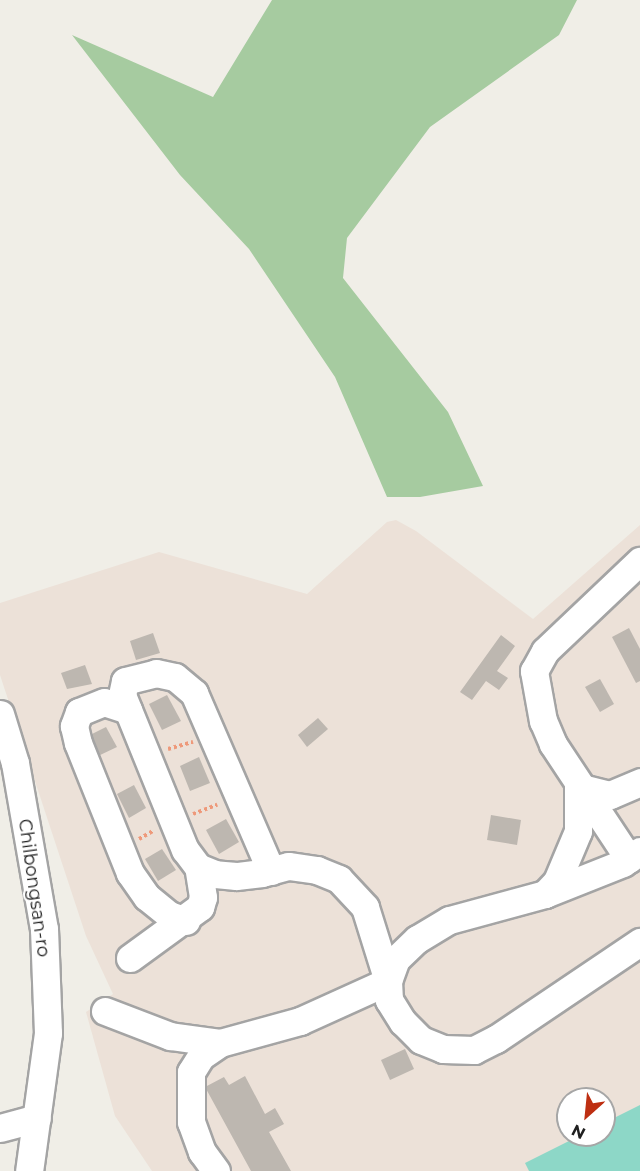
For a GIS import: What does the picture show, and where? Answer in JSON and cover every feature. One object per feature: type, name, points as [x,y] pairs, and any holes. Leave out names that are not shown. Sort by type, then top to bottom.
[{"type":"street","points":[[216,1171],[202,1152],[191,1122],[188,1094],[190,1072],[201,1056],[220,1043],[300,1022],[388,981],[396,959],[417,939],[449,920],[545,894],[634,855],[578,786],[543,721],[534,671],[544,651],[640,561]]},
{"type":"street","points":[[130,958],[186,921],[200,907],[203,897],[198,867],[185,850],[122,695],[124,681],[141,675],[175,677],[194,693],[271,871]]},
{"type":"street","points":[[128,710],[104,702],[79,712],[74,726],[78,743],[130,873],[147,897],[170,915],[186,921]]},
{"type":"street","name":"Chilbongsan-ro","points":[[0,714],[15,763],[44,930],[48,1033],[29,1171]]},
{"type":"street","points":[[578,786],[610,795],[640,782]]},
{"type":"street","points":[[545,894],[556,881],[578,831],[578,786]]},
{"type":"street","points":[[198,867],[215,874],[236,876],[288,866],[317,870],[353,890],[365,907],[388,981],[390,1000],[403,1022],[421,1040],[443,1049],[474,1050],[496,1039],[640,942]]},
{"type":"street","points":[[105,1011],[170,1036],[220,1043]]},
{"type":"street","points":[[0,1128],[37,1118]]},
{"type":"shaded area","points":[[396,520],[416,531],[533,619],[640,525],[640,1171],[152,1171],[115,1116],[86,1012],[113,994],[86,936],[0,675],[0,603],[159,552],[307,594],[387,522]]},
{"type":"shaded area","points":[[640,1105],[640,1171],[529,1171],[525,1163],[557,1147],[616,1147],[616,1117]]},
{"type":"green space","points":[[272,0],[577,0],[559,35],[430,127],[347,238],[343,278],[448,412],[483,486],[420,497],[387,497],[335,377],[249,249],[180,175],[72,35],[213,97]]},
{"type":"building","points":[[629,628],[640,649],[640,681],[636,683],[612,637]]},
{"type":"building","points":[[153,633],[160,653],[136,660],[130,641]]},
{"type":"building","points":[[501,635],[515,646],[497,671],[508,678],[499,690],[486,681],[472,700],[460,692]]},
{"type":"building","points":[[85,665],[92,684],[67,689],[61,673]]},
{"type":"building","points":[[600,679],[614,704],[600,712],[585,687]]},
{"type":"building","points":[[167,695],[181,721],[162,730],[149,704]]},
{"type":"building","points":[[318,718],[328,729],[307,747],[298,735]]},
{"type":"building","points":[[106,727],[117,747],[98,756],[88,736]]},
{"type":"building","points":[[199,757],[210,783],[190,791],[180,766]]},
{"type":"building","points":[[134,785],[146,808],[129,818],[117,794]]},
{"type":"building","points":[[491,815],[521,820],[517,845],[487,840]]},
{"type":"building","points":[[226,819],[239,842],[219,854],[206,830]]},
{"type":"building","points":[[162,849],[176,870],[158,881],[145,859]]},
{"type":"building","points":[[405,1049],[414,1069],[390,1080],[381,1060]]},
{"type":"building","points":[[245,1076],[265,1114],[275,1108],[284,1124],[269,1132],[291,1171],[251,1171],[205,1087],[224,1077],[229,1085]]}]
